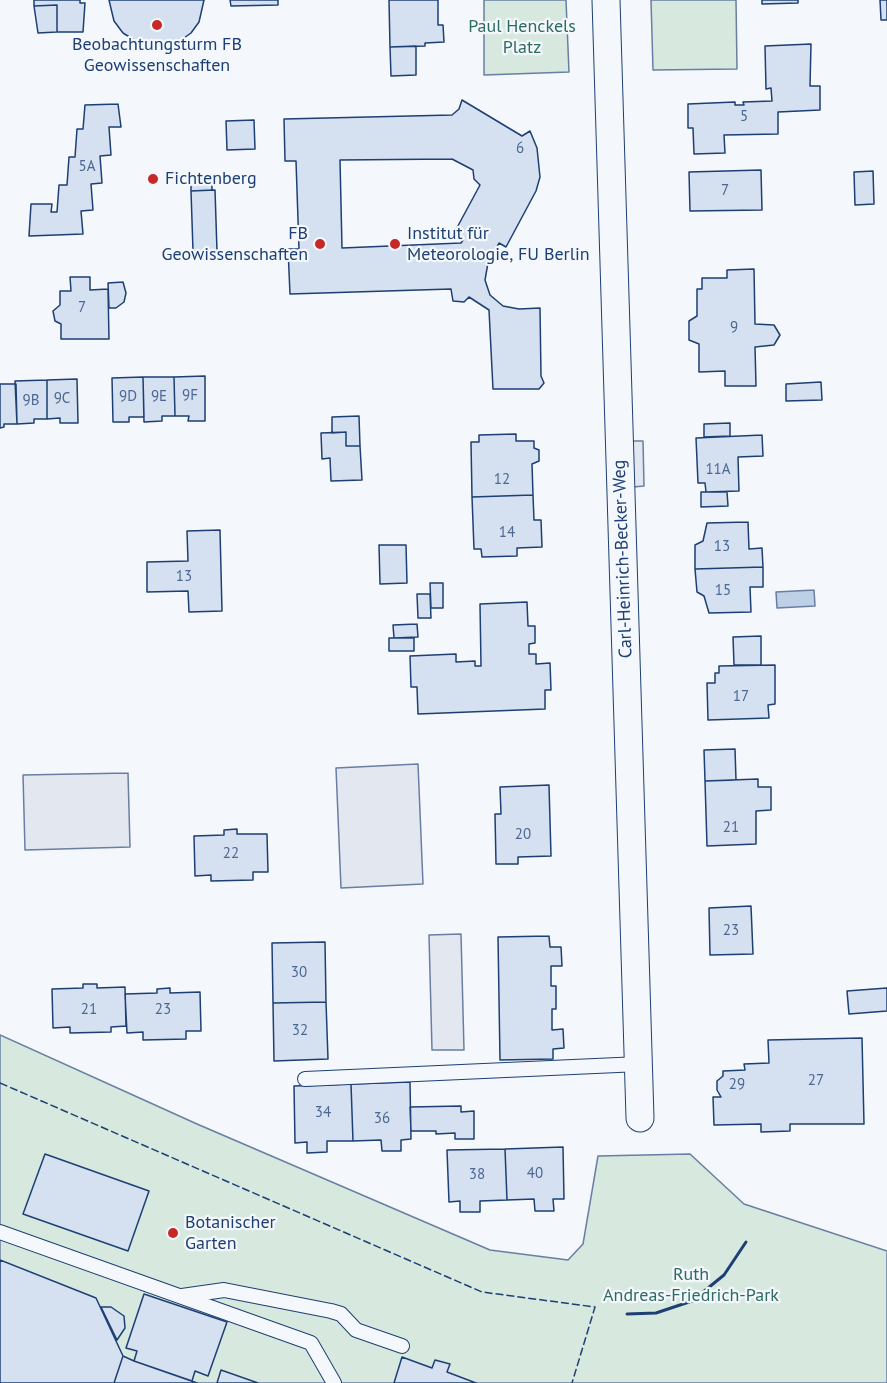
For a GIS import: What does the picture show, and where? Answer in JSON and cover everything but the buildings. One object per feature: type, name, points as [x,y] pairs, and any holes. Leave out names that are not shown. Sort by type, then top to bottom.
[{"type":"street","name":"Carl-Heinrich-Becker-Weg","points":[[606,0],[640,1118]]},
{"type":"lane","points":[[305,1079],[640,1064]]},
{"type":"lane","points":[[0,1232],[311,1343],[334,1383]]},
{"type":"lane","points":[[180,1296],[224,1290],[331,1311],[341,1314],[356,1330],[402,1346]]},
{"type":"green space","name":"Paul Henckels Platz","points":[[484,0],[566,0],[569,72],[484,75]]},
{"type":"green space","points":[[651,0],[736,0],[737,69],[653,70]]},
{"type":"green space","name":"Ruth Andreas-Friedrich-Park","points":[[0,1035],[197,1124],[490,1250],[568,1260],[583,1244],[598,1156],[690,1154],[744,1204],[887,1251],[887,1383],[0,1383]]},
{"type":"shaded area","points":[[631,441],[643,441],[644,486],[633,487]]},
{"type":"shaded area","points":[[418,764],[423,884],[341,888],[336,768]]},
{"type":"shaded area","points":[[128,773],[130,847],[25,850],[23,775]]},
{"type":"shaded area","points":[[461,934],[464,1050],[432,1050],[429,935]]},
{"type":"water","points":[[814,590],[815,606],[777,608],[776,592]]},
{"type":"fence","points":[[0,1083],[482,1292],[595,1307],[572,1383]]},
{"type":"wall","points":[[627,1314],[656,1313],[692,1301],[724,1275],[746,1242]]},
{"type":"place","name":"Beobachtungsturm FB Geowissenschaften","points":[[157,25]]},
{"type":"place","name":"Fichtenberg","points":[[153,179]]},
{"type":"place","name":"FB Geowissenschaften","points":[[320,244]]},
{"type":"place","name":"Institut für Meteorologie, FU Berlin","points":[[395,244]]},
{"type":"place","name":"Botanischer Garten","points":[[173,1233]]}]
